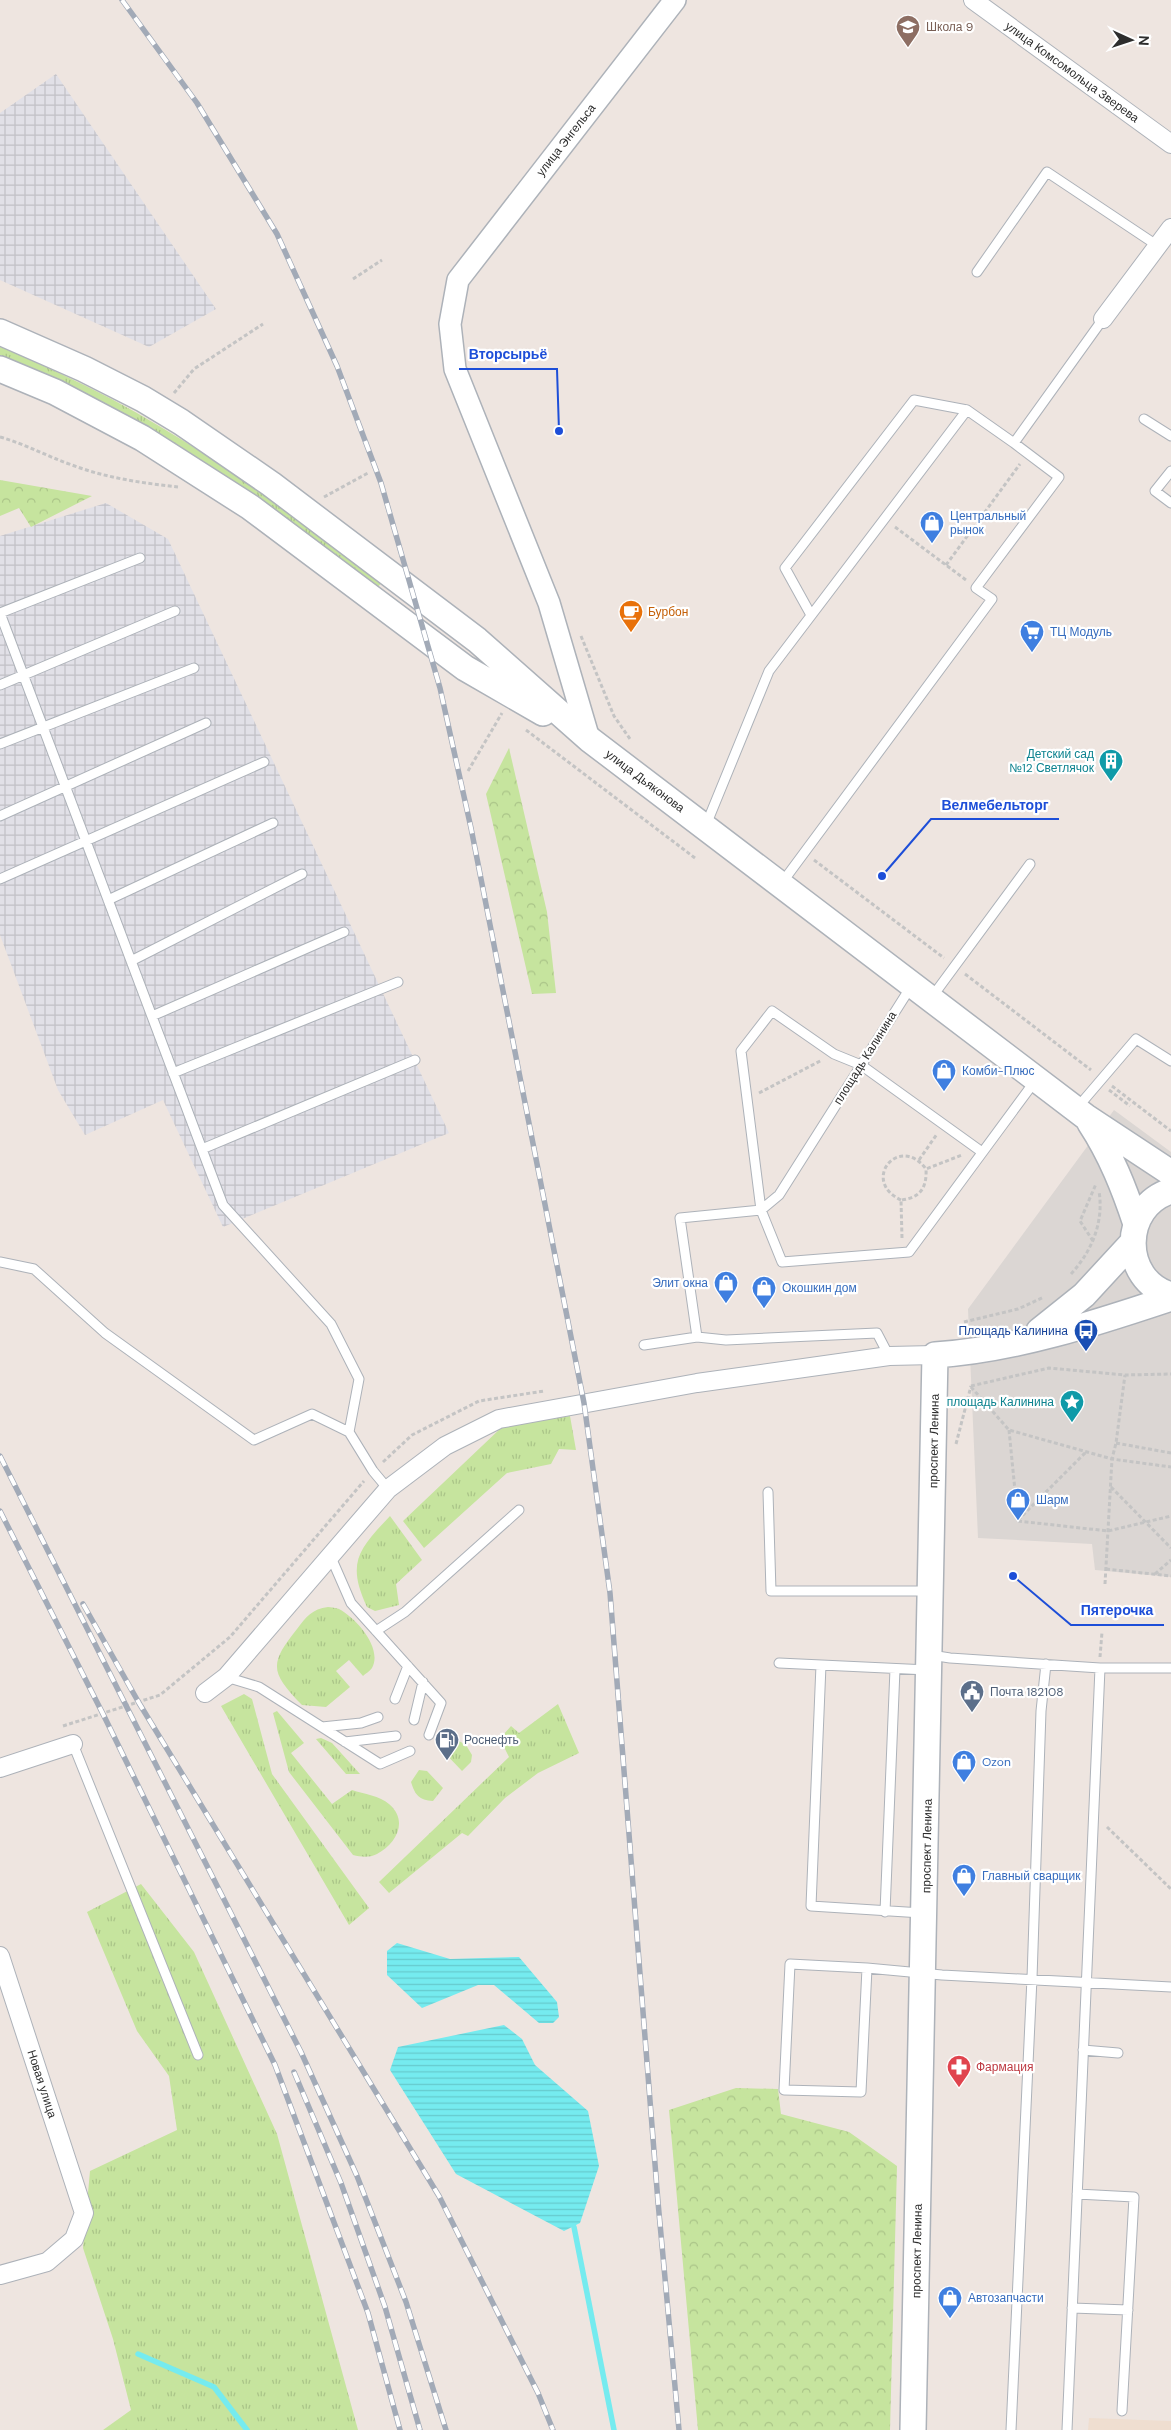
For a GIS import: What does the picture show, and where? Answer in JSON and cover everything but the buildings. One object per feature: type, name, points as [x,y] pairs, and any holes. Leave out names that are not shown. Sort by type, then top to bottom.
[{"type":"main road","points":[[0,332],[84,369],[143,399],[271,484],[476,640],[589,739]]},
{"type":"main road","points":[[0,369],[55,392],[150,443],[250,507],[465,668],[589,739]]},
{"type":"main road","name":"улица Дьяконова","points":[[589,739],[1081,1113],[1171,1173]]},
{"type":"main road","name":"улица Дьяконова","points":[[1081,1113],[1108,1152],[1122,1180],[1134,1233],[1136,1261],[1145,1277],[1159,1290],[1171,1296]]},
{"type":"main road","points":[[1027,1340],[1058,1318],[1084,1295],[1134,1233],[1145,1208],[1152,1201],[1171,1191]]},
{"type":"main road","points":[[935,1355],[968,1353],[1027,1340],[1120,1315],[1171,1296]]},
{"type":"main road","name":"проспект Ленина","points":[[913,2430],[932,1591],[935,1355]]},
{"type":"street","name":"улица Энгельса","points":[[589,739],[549,603],[455,369],[450,324],[458,280],[674,0]]},
{"type":"street","name":"улица Комсомольца Зверева","points":[[976,1],[1171,144]]},
{"type":"street","points":[[1103,319],[1171,228]]},
{"type":"street","points":[[206,1693],[226,1677],[388,1489],[445,1446],[499,1418],[697,1383],[889,1356],[935,1355]]},
{"type":"street","points":[[0,1768],[72,1744]]},
{"type":"street","name":"Новая улица","points":[[0,1956],[84,2213],[74,2239],[47,2262],[0,2275]]},
{"type":"lane","points":[[977,272],[1047,172],[1158,246]]},
{"type":"lane","points":[[1014,442],[1103,319]]},
{"type":"lane","points":[[780,884],[805,853],[992,599],[976,588],[1059,476],[967,410],[914,400],[785,568],[811,615]]},
{"type":"lane","points":[[705,827],[769,671],[967,410]]},
{"type":"lane","points":[[1144,418],[1171,436]]},
{"type":"lane","points":[[1171,471],[1155,491],[1171,503]]},
{"type":"lane","points":[[140,558],[0,613],[223,1205],[331,1324],[359,1379],[349,1432]]},
{"type":"lane","points":[[0,685],[175,611]]},
{"type":"lane","points":[[0,744],[194,668]]},
{"type":"lane","points":[[0,816],[206,723]]},
{"type":"lane","points":[[0,879],[264,762]]},
{"type":"lane","points":[[108,900],[273,823]]},
{"type":"lane","name":"площадь Калинина","points":[[762,1210],[779,1195],[861,1065],[921,991],[955,966],[1030,864]]},
{"type":"lane","points":[[131,961],[302,874]]},
{"type":"lane","points":[[152,1016],[344,932]]},
{"type":"lane","points":[[173,1073],[398,982]]},
{"type":"lane","points":[[982,1152],[861,1065],[834,1054],[772,1011],[740,1051],[762,1210],[782,1262],[909,1252],[1036,1079]]},
{"type":"lane","points":[[1081,1113],[1102,1079],[1136,1039],[1171,1061]]},
{"type":"lane","points":[[202,1149],[415,1060]]},
{"type":"lane","points":[[697,1337],[680,1218],[762,1210]]},
{"type":"lane","points":[[0,1262],[34,1269],[105,1333],[254,1440],[312,1414],[349,1432],[373,1471],[388,1489]]},
{"type":"lane","points":[[644,1344],[697,1337],[726,1340],[877,1334],[889,1356]]},
{"type":"lane","points":[[768,1492],[771,1591],[932,1591]]},
{"type":"lane","points":[[376,1631],[405,1612],[519,1510]]},
{"type":"lane","points":[[330,1555],[351,1603],[440,1703],[429,1735]]},
{"type":"lane","points":[[779,1663],[895,1669],[950,1658],[1100,1668],[1171,1668]]},
{"type":"lane","points":[[1011,2430],[1032,1978],[1041,1711],[1046,1664]]},
{"type":"lane","points":[[821,1665],[811,1906],[925,1913]]},
{"type":"lane","points":[[395,1699],[408,1666]]},
{"type":"lane","points":[[1067,2430],[1100,1668]]},
{"type":"lane","points":[[885,1912],[895,1669]]},
{"type":"lane","points":[[226,1677],[259,1687],[380,1764],[410,1751]]},
{"type":"lane","points":[[414,1720],[423,1682]]},
{"type":"lane","points":[[322,1727],[361,1723],[378,1717]]},
{"type":"lane","points":[[345,1742],[396,1736]]},
{"type":"lane","points":[[72,1744],[198,2055]]},
{"type":"lane","points":[[867,1968],[861,2092],[784,2090],[790,1964],[867,1968],[924,1974],[1032,1978],[1171,1987]]},
{"type":"lane","points":[[1083,2050],[1118,2053]]},
{"type":"lane","points":[[1077,2194],[1134,2197],[1122,2411]]},
{"type":"lane","points":[[1072,2308],[1128,2310]]},
{"type":"path","points":[[353,279],[382,260]]},
{"type":"path","points":[[171,397],[194,369],[263,324]]},
{"type":"path","points":[[0,438],[27,444],[72,465],[127,481],[182,488]]},
{"type":"path","points":[[946,565],[1028,453]]},
{"type":"path","points":[[317,502],[368,473]]},
{"type":"path","points":[[884,519],[976,588]]},
{"type":"path","points":[[581,635],[614,716],[630,739]]},
{"type":"path","points":[[494,706],[507,715]]},
{"type":"path","points":[[468,771],[502,712]]},
{"type":"path","points":[[519,724],[695,858]]},
{"type":"path","points":[[805,853],[1171,1131]]},
{"type":"path","points":[[747,1099],[834,1054]]},
{"type":"path","points":[[919,1160],[944,1124]]},
{"type":"path","points":[[926,1169],[966,1153],[982,1152]]},
{"type":"path","points":[[908,1155],[919,1160],[926,1169],[927,1181],[922,1192],[913,1198],[901,1200],[891,1195],[884,1186],[882,1174],[887,1163],[897,1156],[908,1155]]},
{"type":"path","points":[[1066,1280],[1078,1267],[1093,1241],[1099,1224],[1102,1204],[1097,1182],[1080,1222],[1093,1241]]},
{"type":"path","points":[[901,1200],[902,1253]]},
{"type":"path","points":[[964,1322],[1018,1308],[1046,1296]]},
{"type":"path","points":[[1171,1374],[1124,1375],[1049,1368],[971,1386],[1009,1430],[1112,1459],[1171,1467]]},
{"type":"path","points":[[1105,1584],[1112,1459],[1116,1442],[1124,1375]]},
{"type":"path","points":[[56,1729],[160,1695],[230,1637],[373,1471],[412,1435],[479,1401],[553,1389]]},
{"type":"path","points":[[1009,1430],[1018,1521]]},
{"type":"path","points":[[1116,1442],[1171,1452]]},
{"type":"path","points":[[1018,1521],[1086,1452]]},
{"type":"path","points":[[1110,1486],[1171,1548]]},
{"type":"path","points":[[1018,1521],[1108,1530],[1171,1516]]},
{"type":"path","points":[[1154,1574],[1171,1560]]},
{"type":"path","points":[[1106,1569],[1171,1576]]},
{"type":"path","points":[[1100,1668],[1102,1632]]},
{"type":"path","points":[[1095,1810],[1110,1830],[1171,1889]]},
{"type":"shaded area","points":[[56,74],[216,309],[149,347],[0,280],[0,113]]},
{"type":"shaded area","points":[[106,503],[168,539],[449,1133],[223,1227],[163,1100],[85,1135],[58,1090],[0,935],[0,536]]},
{"type":"shaded area","name":"площадь Калинина","points":[[1114,1110],[1171,1152],[1171,1577],[1095,1570],[1092,1544],[978,1538],[968,1309]]},
{"type":"shaded area","points":[[1089,2418],[1171,2421],[1171,2430],[1088,2430]]},
{"type":"green space","points":[[0,347],[30,359],[102,394],[186,442],[226,468],[383,581],[378,587],[184,449],[81,392],[0,355]]},
{"type":"green space","points":[[0,480],[92,496],[31,527],[19,508],[0,516]]},
{"type":"green space","points":[[509,748],[547,912],[556,993],[532,994],[486,794]]},
{"type":"green space","points":[[570,1416],[576,1450],[559,1449],[551,1464],[507,1473],[424,1548],[403,1521],[502,1427]]},
{"type":"green space","points":[[390,1516],[422,1560],[396,1584],[399,1605],[375,1611],[367,1607],[357,1578],[357,1567],[364,1547]]},
{"type":"green space","points":[[328,1607],[339,1609],[346,1613],[366,1634],[374,1652],[372,1668],[363,1676],[349,1660],[336,1671],[350,1687],[326,1707],[302,1705],[291,1694],[279,1676],[278,1660],[281,1651],[307,1617],[318,1610]]},
{"type":"green space","points":[[244,1694],[252,1699],[272,1774],[369,1908],[349,1925],[221,1706]]},
{"type":"green space","points":[[558,1704],[579,1753],[538,1773],[505,1798],[468,1836],[462,1833],[389,1893],[379,1882],[509,1757],[504,1747],[503,1735],[511,1726],[519,1733]]},
{"type":"green space","points":[[277,1711],[304,1743],[291,1753],[332,1804],[352,1790],[381,1799],[395,1811],[399,1825],[398,1832],[384,1850],[371,1856],[353,1855],[289,1772],[273,1713]]},
{"type":"green space","points":[[321,1738],[332,1743],[360,1774],[346,1774],[316,1739]]},
{"type":"green space","points":[[459,1741],[466,1745],[472,1755],[471,1762],[462,1771],[441,1749],[451,1742]]},
{"type":"green space","points":[[419,1770],[427,1771],[443,1788],[433,1801],[421,1798],[414,1790],[411,1782]]},
{"type":"green space","points":[[141,1884],[194,1952],[277,2134],[358,2430],[103,2430],[131,2410],[113,2339],[83,2248],[90,2171],[177,2130],[169,2076],[137,2031],[87,1912]]},
{"type":"green space","points":[[736,2088],[778,2089],[781,2114],[849,2132],[897,2166],[890,2430],[698,2430],[669,2110]]},
{"type":"water","points":[[397,1943],[450,1959],[519,1957],[557,2002],[559,2017],[553,2023],[539,2023],[494,1985],[478,1985],[422,2008],[387,1975],[387,1951]]},
{"type":"water","points":[[504,2025],[522,2039],[535,2065],[588,2111],[599,2166],[580,2223],[564,2231],[456,2174],[390,2070],[398,2047]]},
{"type":"waterway","points":[[574,2227],[614,2430]]},
{"type":"waterway","points":[[138,2354],[214,2387],[247,2430]]},
{"type":"railway","points":[[122,0],[197,103],[277,234],[337,366],[381,483],[440,688],[471,828],[584,1403],[610,1593],[658,2202],[679,2430]]},
{"type":"railway","points":[[0,1456],[301,2052],[357,2176],[406,2302],[446,2430]]},
{"type":"railway","points":[[0,1511],[103,1714],[275,2065],[368,2313],[400,2430]]},
{"type":"railway","points":[[83,1604],[139,1703],[439,2196],[538,2393],[553,2430]]},
{"type":"railway","points":[[294,2072],[341,2183],[385,2307],[420,2430]]},
{"type":"place","name":"Школа 9","points":[[908,48]]},
{"type":"place","name":"Вторсырьё","points":[[559,431]]},
{"type":"place","name":"Центральный рынок","points":[[932,544]]},
{"type":"place","name":"Бурбон","points":[[631,633]]},
{"type":"place","name":"ТЦ Модуль","points":[[1032,653]]},
{"type":"place","name":"Детский сад №12 Светлячок","points":[[1111,782]]},
{"type":"place","name":"Велмебельторг","points":[[882,876]]},
{"type":"place","name":"Комби-Плюс","points":[[944,1092]]},
{"type":"place","name":"Элит окна","points":[[726,1304]]},
{"type":"place","name":"Окошкин дом","points":[[764,1309]]},
{"type":"place","name":"Площадь Калинина","points":[[1086,1352]]},
{"type":"place","name":"площадь Калинина","points":[[1072,1423]]},
{"type":"place","name":"Шарм","points":[[1018,1521]]},
{"type":"place","name":"Пятерочка","points":[[1013,1576]]},
{"type":"place","name":"Почта 182108","points":[[972,1713]]},
{"type":"place","name":"Роснефть","points":[[447,1761]]},
{"type":"place","name":"Ozon","points":[[964,1783]]},
{"type":"place","name":"Главный сварщик","points":[[964,1897]]},
{"type":"place","name":"Фармация","points":[[959,2088]]},
{"type":"place","name":"Автозапчасти","points":[[950,2319]]}]
